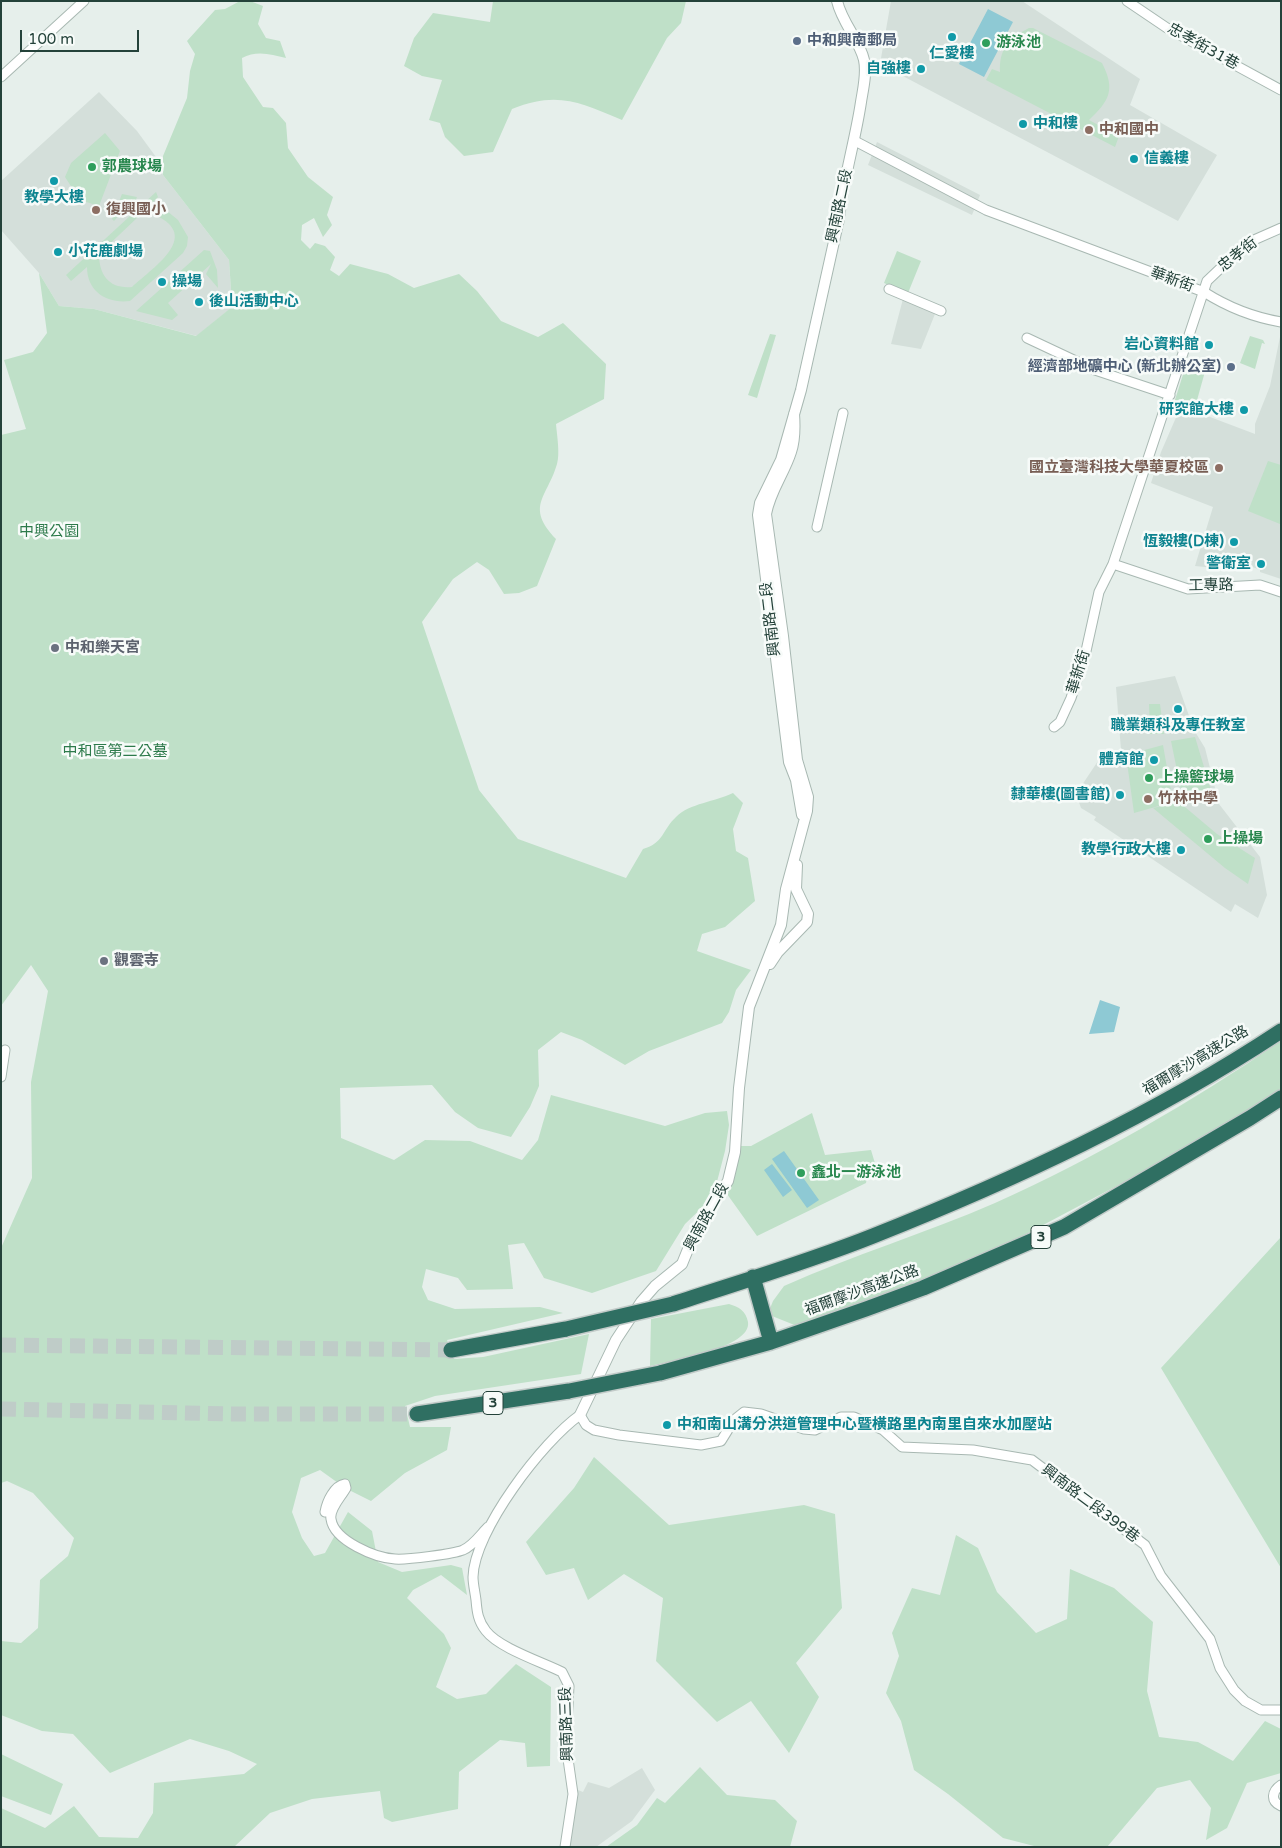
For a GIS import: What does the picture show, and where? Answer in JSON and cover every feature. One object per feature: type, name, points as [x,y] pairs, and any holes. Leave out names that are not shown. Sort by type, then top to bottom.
[{"type":"highway","name":"福爾摩沙高速公路","points":[[450,1350],[566,1329],[673,1304],[872,1236],[955,1202],[1102,1134],[1184,1091],[1281,1031]]},
{"type":"highway","name":"福爾摩沙高速公路","points":[[417,1414],[569,1392],[660,1373],[771,1342],[866,1309],[923,1288],[1064,1227],[1160,1172],[1281,1098]]},
{"type":"highway","points":[[753,1278],[771,1342]]},
{"type":"street","points":[[1,77],[84,1]]},
{"type":"street","name":"興南路二段","points":[[580,1415],[616,1340],[641,1302],[655,1286],[682,1264],[695,1232],[728,1181],[735,1152],[739,1088],[749,1007],[781,925],[786,889],[802,828],[801,805],[796,780],[789,762],[758,515],[760,503],[781,460],[794,414],[839,219],[841,193],[855,141],[865,80],[864,60],[840,13],[837,1]]},
{"type":"street","name":"忠孝街31巷","points":[[1127,1],[1167,28],[1281,90]]},
{"type":"street","name":"華新街","points":[[855,141],[986,210],[1204,292],[1113,564],[1099,592],[1086,651],[1071,698],[1060,722],[1054,727]]},
{"type":"street","name":"忠孝街","points":[[1204,292],[1207,281],[1248,244],[1281,228]]},
{"type":"street","points":[[889,289],[941,311]]},
{"type":"street","points":[[1204,292],[1238,311],[1254,317],[1281,322]]},
{"type":"street","points":[[1027,338],[1095,370],[1170,395]]},
{"type":"street","points":[[817,527],[843,413]]},
{"type":"street","name":"工專路","points":[[1113,564],[1188,589],[1260,585],[1281,592]]},
{"type":"street","name":"興南路二段","points":[[756,986],[778,952],[806,922],[808,914],[796,889],[798,844]]},
{"type":"street","points":[[1,1077],[5,1050]]},
{"type":"street","name":"興南路二段399巷","points":[[580,1415],[586,1425],[594,1430],[701,1445],[721,1441],[734,1420],[744,1412],[760,1414],[804,1429],[815,1430],[841,1416],[854,1417],[883,1430],[902,1447],[981,1451],[1032,1460],[1145,1545],[1161,1576],[1210,1639],[1220,1668],[1234,1690],[1245,1701],[1262,1710],[1281,1710]]},
{"type":"street","name":"興南路三段","points":[[565,1847],[573,1794],[566,1745],[569,1686],[562,1672],[505,1647],[487,1633],[478,1619],[473,1576],[478,1557],[493,1521],[512,1489],[530,1465],[568,1424],[580,1415]]},
{"type":"street","points":[[326,1512],[327,1504],[337,1487],[345,1484],[346,1488],[332,1511],[331,1519],[335,1528],[345,1539],[361,1549],[377,1556],[397,1560],[451,1554],[465,1550],[493,1521]]},
{"type":"street","points":[[1281,1785],[1274,1792],[1273,1798],[1276,1804],[1281,1806]]},
{"type":"shaded area","name":"中和國中","points":[[891,1],[1022,1],[1140,79],[1130,105],[1217,155],[1178,221],[880,64]]},
{"type":"shaded area","name":"復興國小","points":[[99,92],[137,131],[156,157],[163,175],[229,260],[231,290],[238,303],[197,336],[94,309],[59,306],[39,273],[1,230],[1,181]]},
{"type":"shaded area","points":[[877,142],[980,195],[972,215],[868,165]]},
{"type":"shaded area","points":[[903,299],[935,314],[921,349],[891,344]]},
{"type":"shaded area","name":"國立臺灣科技大學華夏校區","points":[[1281,332],[1281,579],[1260,572],[1260,570],[1238,561],[1235,570],[1195,566],[1213,507],[1151,483],[1161,452],[1181,406],[1255,434],[1255,424],[1270,386]]},
{"type":"shaded area","name":"竹林中學","points":[[1175,676],[1194,730],[1205,748],[1219,804],[1260,857],[1267,895],[1258,918],[1235,904],[1231,912],[1094,820],[1096,817],[1081,808],[1076,794],[1104,752],[1121,750],[1116,687]]},
{"type":"shaded area","points":[[642,1768],[655,1790],[632,1821],[596,1847],[570,1847],[578,1790],[583,1792],[588,1782],[609,1788]]},
{"type":"green space","points":[[240,1],[250,1],[263,6],[258,24],[266,38],[280,41],[286,58],[275,55],[253,54],[242,58],[243,77],[263,107],[273,108],[286,123],[288,148],[308,177],[333,197],[327,215],[332,225],[323,237],[314,218],[302,225],[301,240],[310,249],[315,243],[325,246],[335,257],[330,270],[339,276],[350,264],[388,274],[414,288],[459,274],[477,291],[501,321],[538,337],[563,323],[606,364],[604,399],[556,424],[558,460],[541,502],[540,510],[547,528],[556,539],[537,586],[519,593],[504,594],[489,570],[477,562],[453,579],[422,622],[479,790],[518,839],[626,878],[643,849],[659,840],[671,822],[682,812],[733,793],[743,803],[733,829],[736,851],[748,858],[755,901],[725,927],[702,934],[697,951],[751,970],[736,990],[729,1012],[722,1023],[649,1051],[625,1065],[582,1040],[561,1032],[538,1050],[539,1086],[530,1107],[511,1137],[478,1128],[455,1112],[432,1085],[340,1088],[341,1138],[394,1160],[425,1140],[470,1141],[522,1160],[538,1140],[551,1095],[665,1126],[705,1113],[727,1111],[729,1125],[725,1151],[713,1197],[685,1224],[656,1271],[592,1293],[544,1278],[524,1243],[508,1245],[513,1289],[467,1290],[458,1278],[426,1269],[422,1287],[428,1300],[455,1309],[540,1307],[563,1313],[447,1340],[454,1359],[483,1357],[589,1334],[581,1374],[435,1396],[405,1406],[410,1427],[451,1427],[447,1450],[405,1473],[371,1501],[345,1488],[320,1470],[301,1478],[292,1512],[302,1538],[314,1556],[325,1553],[348,1512],[372,1531],[378,1562],[402,1572],[451,1565],[462,1568],[467,1595],[441,1575],[413,1590],[407,1598],[444,1634],[451,1648],[436,1687],[457,1699],[486,1694],[516,1664],[551,1687],[550,1766],[527,1767],[525,1743],[500,1740],[459,1772],[458,1809],[392,1822],[384,1818],[380,1791],[312,1799],[270,1813],[234,1847],[1,1847],[1,1808],[45,1828],[74,1806],[99,1837],[138,1838],[153,1813],[154,1783],[244,1774],[257,1764],[229,1751],[190,1739],[110,1773],[73,1734],[42,1731],[1,1715],[1,1641],[21,1643],[38,1628],[40,1580],[68,1556],[74,1538],[33,1493],[7,1481],[1,1483],[1,1248],[32,1178],[31,1082],[48,991],[31,965],[1,1006],[1,435],[26,429],[4,360],[33,352],[47,333],[39,273],[59,306],[94,309],[196,336],[237,303],[231,290],[229,260],[163,175],[163,156],[187,98],[190,71],[195,54],[187,41],[215,10],[225,9]]},
{"type":"green space","points":[[493,1],[686,1],[681,23],[667,38],[622,120],[593,108],[568,101],[555,100],[528,104],[512,109],[493,152],[464,156],[445,137],[440,123],[429,120],[442,80],[422,76],[404,66],[414,38],[433,13],[490,22]]},
{"type":"green space","points":[[1029,28],[1033,28],[1102,63],[1109,81],[1108,94],[1106,101],[1089,120],[1119,136],[1115,147],[986,80],[992,69],[1000,72],[1003,51],[1011,40]]},
{"type":"green space","name":"郭農球場","points":[[105,133],[120,151],[99,206],[80,200],[65,177],[71,163]]},
{"type":"green space","points":[[156,192],[158,197],[151,204],[161,206],[178,220],[188,237],[187,246],[183,253],[130,301],[113,300],[100,294],[90,283],[87,267],[71,281],[66,275]],"holes":[[[150,213],[166,221],[174,230],[175,240],[162,260],[132,287],[118,286],[107,280],[101,269],[99,254],[138,217],[144,214]]]},
{"type":"green space","points":[[122,194],[137,197],[134,204],[128,205],[114,221],[112,219]]},
{"type":"green space","points":[[204,250],[210,251],[217,270],[218,288],[206,274],[211,264],[168,303],[178,315],[172,320],[136,311]]},
{"type":"green space","points":[[897,251],[921,261],[908,293],[884,283]]},
{"type":"green space","points":[[770,334],[776,335],[757,398],[748,395]]},
{"type":"green space","points":[[1250,336],[1263,340],[1265,344],[1262,343],[1255,369],[1240,363]]},
{"type":"green space","points":[[1187,362],[1206,368],[1194,411],[1174,403]]},
{"type":"green space","points":[[1268,461],[1281,465],[1280,524],[1248,511]]},
{"type":"green space","points":[[1149,704],[1160,704],[1164,734],[1150,734]]},
{"type":"green space","points":[[1195,737],[1214,800],[1181,790],[1171,741]]},
{"type":"green space","name":"上操籃球場","points":[[1163,745],[1173,802],[1134,813],[1126,755]]},
{"type":"green space","name":"上操場","points":[[1179,802],[1217,834],[1255,858],[1248,884],[1225,868],[1153,808]]},
{"type":"green space","points":[[1281,1041],[1281,1089],[1192,1146],[996,1250],[920,1282],[797,1326],[772,1316],[769,1311],[773,1301],[784,1286],[836,1264],[969,1214],[1032,1186],[1177,1108]]},
{"type":"green space","name":"鑫北一游泳池","points":[[812,1113],[825,1155],[871,1150],[877,1170],[868,1171],[866,1183],[757,1236],[727,1194],[734,1176],[740,1146],[751,1146]]},
{"type":"green space","points":[[1281,1237],[1281,1568],[1161,1368]]},
{"type":"green space","points":[[729,1304],[741,1310],[746,1315],[748,1322],[746,1331],[737,1339],[708,1352],[650,1366],[651,1319]]},
{"type":"green space","points":[[594,1457],[669,1525],[804,1505],[835,1514],[842,1608],[796,1663],[819,1697],[789,1753],[751,1701],[717,1722],[656,1661],[663,1598],[624,1574],[588,1600],[574,1568],[546,1575],[526,1542],[574,1488]]},
{"type":"green space","points":[[956,1535],[978,1548],[997,1592],[1036,1633],[1067,1619],[1070,1569],[1114,1588],[1153,1622],[1147,1691],[1159,1737],[1198,1742],[1233,1761],[1265,1721],[1281,1729],[1281,1773],[1247,1783],[1227,1828],[1206,1840],[1211,1808],[1190,1780],[1157,1788],[1107,1847],[1038,1847],[1003,1838],[948,1794],[914,1770],[901,1721],[886,1693],[899,1656],[892,1633],[912,1588],[940,1595]]},
{"type":"green space","points":[[1,1754],[63,1784],[51,1815],[1,1796]]},
{"type":"green space","points":[[700,1767],[727,1795],[775,1800],[797,1821],[790,1847],[606,1847],[637,1825],[657,1798],[665,1803]]},
{"type":"water","name":"游泳池","points":[[988,9],[1013,22],[984,77],[959,64]]},
{"type":"water","points":[[1100,1000],[1120,1007],[1114,1032],[1089,1034]]},
{"type":"water","points":[[784,1151],[819,1200],[807,1208],[772,1159]]},
{"type":"water","points":[[772,1164],[792,1190],[783,1197],[764,1170]]},
{"type":"tunnel","points":[[1,1345],[451,1350]]},
{"type":"tunnel","points":[[1,1409],[231,1414],[417,1414]]},
{"type":"place","name":"仁愛樓","points":[[952,37]]},
{"type":"place","name":"中和興南郵局","points":[[797,41]]},
{"type":"place","name":"游泳池","points":[[986,43]]},
{"type":"place","name":"自強樓","points":[[921,69]]},
{"type":"place","name":"中和樓","points":[[1023,124]]},
{"type":"place","name":"中和國中","points":[[1089,130]]},
{"type":"place","name":"信義樓","points":[[1134,159]]},
{"type":"place","name":"郭農球場","points":[[92,167]]},
{"type":"place","name":"教學大樓","points":[[54,181]]},
{"type":"place","name":"復興國小","points":[[96,210]]},
{"type":"place","name":"小花鹿劇場","points":[[58,252]]},
{"type":"place","name":"操場","points":[[162,282]]},
{"type":"place","name":"後山活動中心","points":[[199,302]]},
{"type":"place","name":"岩心資料館","points":[[1209,345]]},
{"type":"place","name":"經濟部地礦中心 (新北辦公室)","points":[[1231,367]]},
{"type":"place","name":"研究館大樓","points":[[1244,410]]},
{"type":"place","name":"國立臺灣科技大學華夏校區","points":[[1219,468]]},
{"type":"place","name":"恆毅樓(D棟)","points":[[1234,542]]},
{"type":"place","name":"警衛室","points":[[1261,564]]},
{"type":"place","name":"中和樂天宮","points":[[55,648]]},
{"type":"place","name":"職業類科及專任教室","points":[[1178,709]]},
{"type":"place","name":"體育館","points":[[1154,760]]},
{"type":"place","name":"上操籃球場","points":[[1149,778]]},
{"type":"place","name":"隸華樓(圖書館)","points":[[1120,795]]},
{"type":"place","name":"竹林中學","points":[[1148,799]]},
{"type":"place","name":"上操場","points":[[1208,839]]},
{"type":"place","name":"教學行政大樓","points":[[1181,850]]},
{"type":"place","name":"觀雲寺","points":[[104,961]]},
{"type":"place","name":"鑫北一游泳池","points":[[801,1173]]},
{"type":"place","name":"中和南山溝分洪道管理中心暨橫路里內南里自來水加壓站","points":[[667,1425]]},
{"type":"park label","name":"中興公園","points":[[49,532]]},
{"type":"park label","name":"中和區第二公墓","points":[[115,752]]}]
